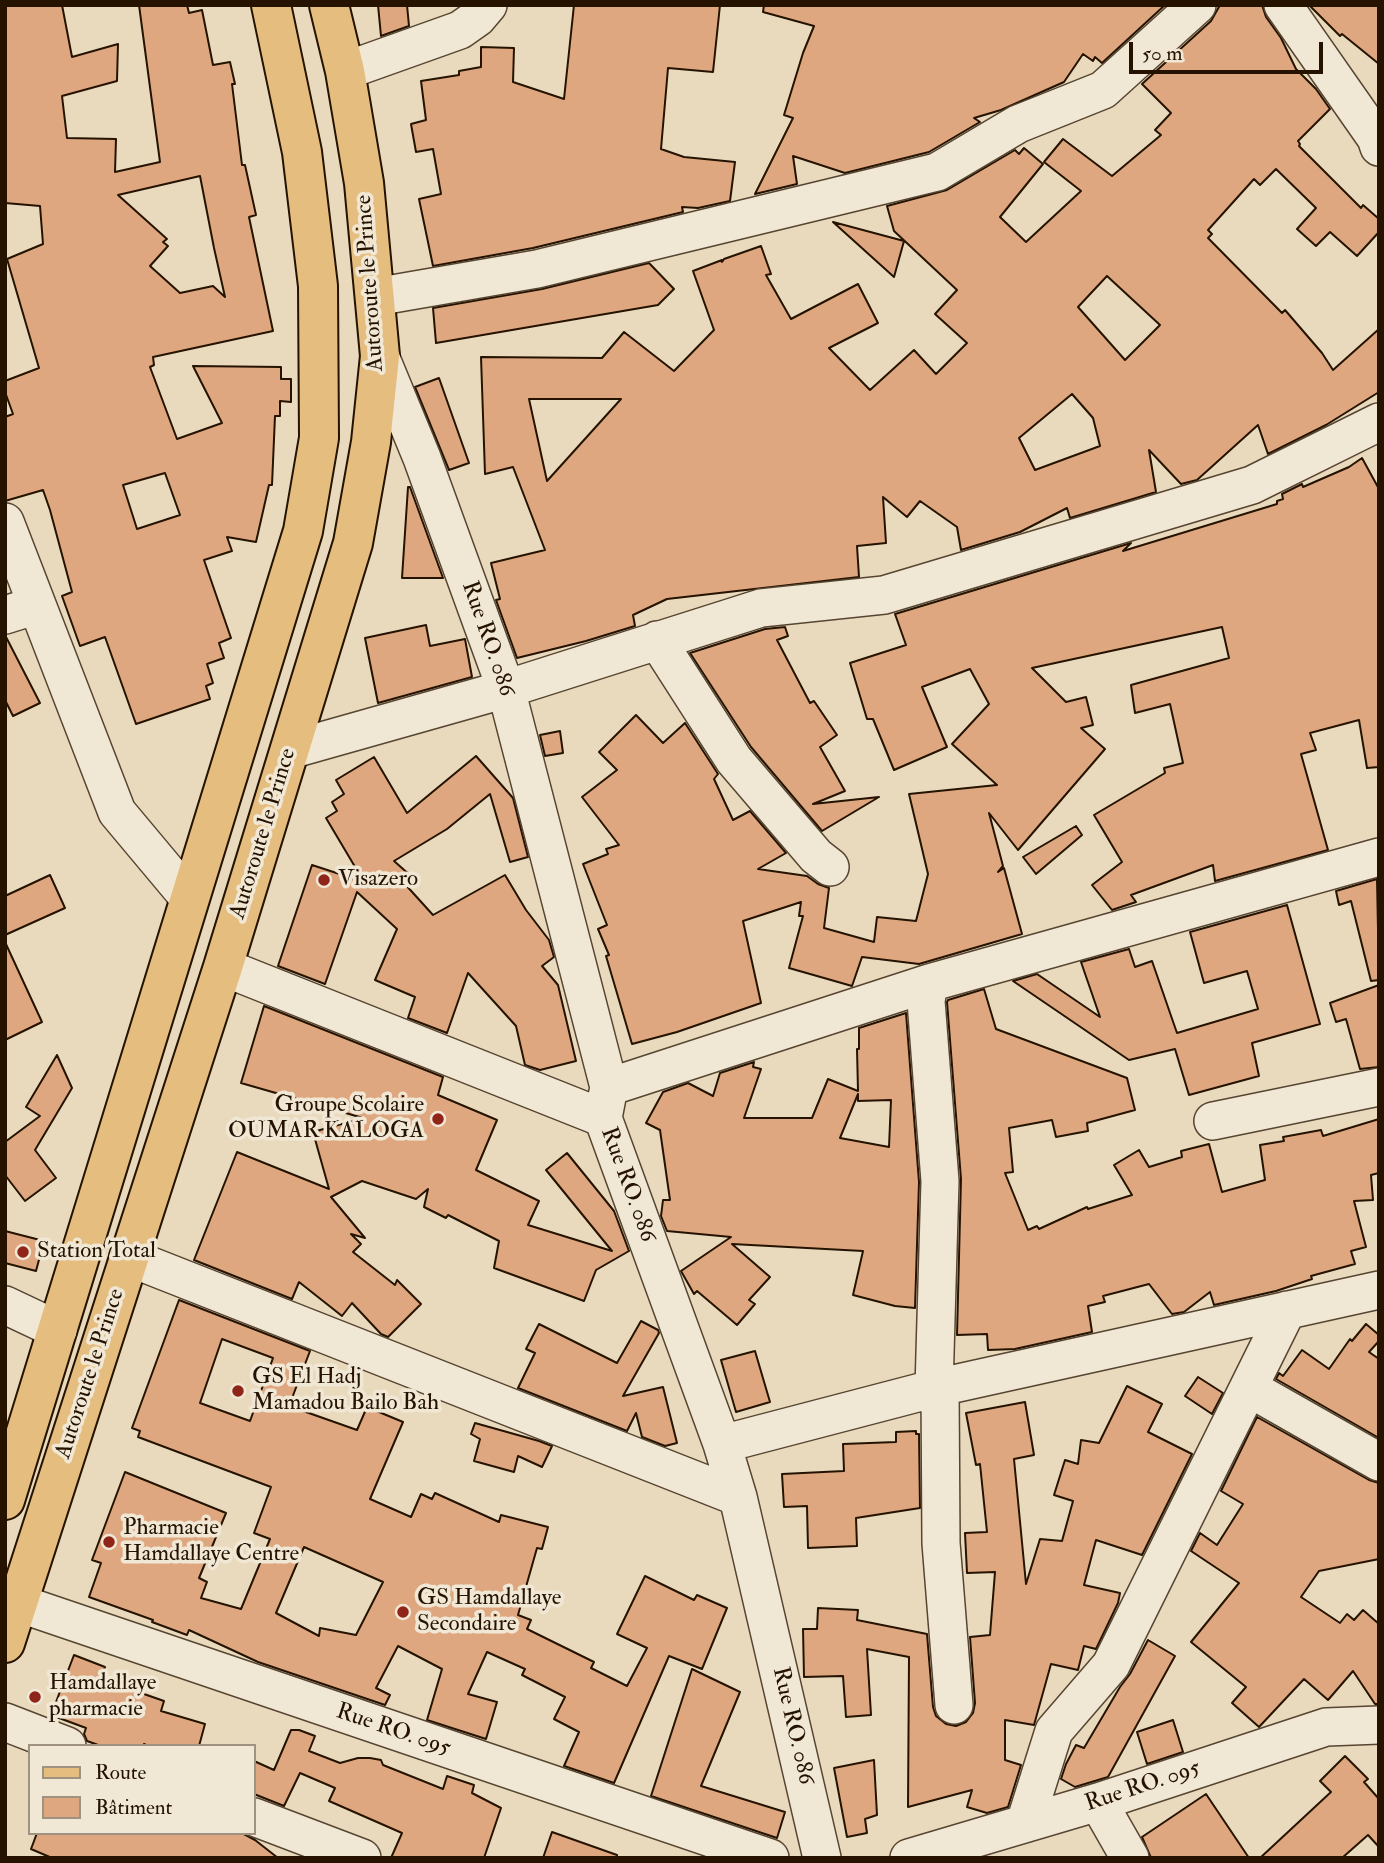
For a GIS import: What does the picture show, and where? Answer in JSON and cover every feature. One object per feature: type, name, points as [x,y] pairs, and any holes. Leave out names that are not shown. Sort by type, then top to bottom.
[{"type":"main road","name":"Autoroute le Prince","points":[[5,1500],[303,531],[319,438],[318,286],[302,152],[271,5]]},
{"type":"main road","name":"Autoroute le Prince","points":[[5,1643],[223,967],[353,543],[371,442],[380,356],[364,183],[345,71],[329,5]]},
{"type":"street","points":[[345,71],[460,30],[477,18],[488,5]]},
{"type":"street","points":[[375,297],[537,270],[937,172],[1018,124],[1103,90],[1198,5]]},
{"type":"street","points":[[1283,5],[1378,140]]},
{"type":"street","name":"Rue RO. 086","points":[[380,356],[422,458],[506,689],[606,1102],[738,1497],[822,1858]]},
{"type":"street","points":[[290,750],[506,689],[761,608],[884,595],[1252,485],[1379,422]]},
{"type":"street","points":[[5,522],[21,610],[117,812],[189,898]]},
{"type":"street","points":[[657,640],[734,760],[808,847],[830,867]]},
{"type":"street","points":[[223,967],[606,1102],[929,983],[1379,857]]},
{"type":"street","points":[[929,983],[926,1001],[940,1181],[937,1388],[941,1542],[954,1705]]},
{"type":"street","points":[[1213,1121],[1379,1087]]},
{"type":"street","points":[[128,1257],[738,1497]]},
{"type":"street","points":[[722,1444],[937,1388],[1379,1290]]},
{"type":"street","points":[[5,1305],[58,1330]]},
{"type":"street","points":[[1025,1824],[1054,1731],[1111,1665],[1287,1310]]},
{"type":"street","points":[[1249,1388],[1379,1462]]},
{"type":"street","name":"Rue RO. 095","points":[[18,1603],[770,1858]]},
{"type":"street","points":[[5,1722],[62,1744]]},
{"type":"street","name":"Rue RO. 095","points":[[909,1858],[1098,1802],[1326,1727],[1379,1725]]},
{"type":"street","points":[[1098,1802],[1129,1858]]},
{"type":"street","points":[[256,1817],[362,1858]]},
{"type":"building","points":[[5,5],[62,5],[72,57],[118,44],[117,81],[62,96],[67,138],[116,139],[115,172],[160,162],[139,5],[187,5],[189,13],[202,10],[213,65],[230,62],[235,84],[232,84],[242,165],[245,165],[256,215],[249,217],[273,331],[153,357],[154,365],[150,367],[177,439],[222,423],[193,366],[281,367],[281,379],[291,379],[291,402],[280,401],[280,416],[275,416],[272,485],[269,485],[256,542],[227,537],[232,551],[204,560],[231,638],[219,643],[224,658],[207,664],[213,683],[206,686],[210,699],[136,724],[105,637],[80,646],[62,596],[72,592],[43,490],[5,501],[5,417],[13,414],[5,392],[5,381],[39,368],[7,259],[43,244],[40,206],[5,203]],"holes":[[[200,176],[214,248],[225,297],[213,286],[180,293],[150,266],[168,246],[163,242],[167,239],[118,195]],[[165,473],[180,515],[137,529],[123,485]]]},
{"type":"building","points":[[378,5],[407,5],[409,26],[381,36]]},
{"type":"building","points":[[574,5],[720,5],[713,72],[668,68],[661,149],[684,157],[735,162],[730,201],[698,208],[682,207],[683,212],[533,248],[433,266],[419,199],[441,194],[433,149],[416,152],[411,124],[426,120],[421,81],[459,75],[459,71],[481,67],[481,47],[514,48],[513,82],[564,99]]},
{"type":"building","points":[[764,5],[1165,5],[1102,63],[1095,57],[1093,61],[1083,54],[1064,82],[1001,110],[974,118],[980,122],[929,152],[845,173],[793,156],[797,184],[755,194],[793,118],[784,115],[814,26],[763,12]]},
{"type":"building","points":[[1220,5],[1262,5],[1296,69],[1316,89],[1330,109],[1298,141],[1299,146],[1361,208],[1363,205],[1379,219],[1379,232],[1357,256],[1330,232],[1316,246],[1297,229],[1316,208],[1276,169],[1260,185],[1254,179],[1208,230],[1212,234],[1208,238],[1282,313],[1285,310],[1333,370],[1379,329],[1379,392],[1326,425],[1268,454],[1258,425],[1197,480],[1181,484],[1149,450],[1156,492],[1070,518],[1067,508],[1020,532],[961,550],[957,527],[920,501],[907,517],[883,497],[886,543],[857,546],[859,577],[667,599],[633,615],[635,626],[517,658],[496,600],[500,599],[491,563],[545,550],[513,467],[485,474],[481,357],[602,358],[624,332],[674,371],[714,330],[693,271],[761,246],[771,274],[766,275],[791,319],[858,284],[878,323],[829,348],[870,390],[914,350],[936,374],[967,343],[935,314],[957,290],[894,231],[887,206],[947,190],[1015,150],[1019,154],[1024,148],[1043,164],[1000,217],[1026,242],[1081,191],[1044,162],[1063,139],[1112,176],[1161,135],[1155,130],[1171,113],[1142,84],[1211,21]],"holes":[[[1107,276],[1160,325],[1125,360],[1078,307]],[[1072,394],[1093,418],[1100,446],[1035,470],[1019,438]],[[529,399],[621,399],[547,481]]]},
{"type":"building","points":[[1309,5],[1379,5],[1379,64],[1342,34],[1340,36]]},
{"type":"building","points":[[833,222],[904,241],[894,277]]},
{"type":"building","points":[[649,263],[674,289],[658,305],[436,343],[433,308],[542,289]]},
{"type":"building","points":[[439,378],[469,463],[449,470],[415,387]]},
{"type":"building","points":[[1362,458],[1379,489],[1379,767],[1367,768],[1359,720],[1310,733],[1316,750],[1301,754],[1328,850],[1215,881],[1213,865],[1131,895],[1136,902],[1112,910],[1092,885],[1122,862],[1094,815],[1165,773],[1164,768],[1183,763],[1170,704],[1135,713],[1131,685],[1229,658],[1222,627],[1032,668],[1066,702],[1086,697],[1093,725],[1081,728],[1105,749],[1018,850],[989,813],[1003,866],[998,872],[1004,868],[1022,934],[919,964],[862,957],[852,986],[789,968],[803,916],[799,916],[801,902],[743,921],[761,1003],[677,1032],[632,1044],[606,956],[609,955],[598,929],[607,925],[583,864],[608,854],[606,849],[619,845],[582,797],[617,770],[599,752],[636,715],[663,743],[685,723],[718,774],[714,779],[733,820],[750,811],[786,853],[758,869],[807,876],[829,888],[824,928],[874,942],[877,917],[916,921],[928,874],[909,794],[997,785],[952,744],[989,704],[970,669],[922,687],[947,747],[894,770],[873,719],[867,719],[850,663],[906,645],[895,614],[1131,543],[1123,551],[1277,504],[1277,501],[1283,499],[1282,494],[1349,467]]},
{"type":"building","points":[[410,487],[443,578],[402,578]]},
{"type":"building","points":[[426,625],[430,646],[465,639],[472,677],[378,703],[365,638]]},
{"type":"building","points":[[785,627],[788,636],[777,640],[810,703],[814,701],[837,735],[820,747],[845,791],[813,804],[879,797],[822,831],[751,747],[690,653],[765,629]]},
{"type":"building","points":[[5,635],[40,703],[13,716],[5,700]]},
{"type":"building","points":[[560,731],[563,753],[545,756],[540,735]]},
{"type":"building","points":[[476,756],[513,798],[528,857],[510,862],[490,794],[447,829],[394,861],[411,876],[404,883],[433,915],[505,875],[526,910],[549,940],[554,957],[542,966],[558,985],[576,1061],[540,1070],[525,1065],[516,1026],[468,973],[447,1033],[408,1018],[415,997],[375,980],[397,929],[357,892],[325,984],[278,966],[312,865],[364,882],[326,818],[337,811],[332,802],[344,794],[336,780],[374,757],[407,813]]},
{"type":"building","points":[[1076,826],[1082,835],[1036,874],[1023,857]]},
{"type":"building","points":[[50,875],[65,908],[5,935],[5,896]]},
{"type":"building","points":[[1377,879],[1379,980],[1371,981],[1351,901],[1339,905],[1336,891]]},
{"type":"building","points":[[1287,905],[1320,1024],[1252,1043],[1259,1076],[1189,1095],[1175,1049],[1129,1060],[1013,981],[1037,974],[1100,1017],[1081,962],[1129,949],[1135,967],[1152,961],[1177,1033],[1258,1009],[1247,971],[1204,983],[1190,932]]},
{"type":"building","points":[[5,942],[42,1022],[5,1040]]},
{"type":"building","points":[[1379,985],[1379,1067],[1360,1069],[1346,1019],[1336,1022],[1330,1003]]},
{"type":"building","points":[[984,989],[996,1029],[1127,1078],[1135,1110],[1087,1123],[1088,1131],[1056,1137],[1052,1120],[1009,1128],[1013,1172],[1005,1173],[1028,1230],[1037,1226],[1039,1229],[1087,1207],[1088,1209],[1132,1195],[1114,1165],[1139,1150],[1149,1167],[1182,1157],[1181,1151],[1209,1144],[1222,1192],[1265,1180],[1260,1145],[1284,1141],[1283,1137],[1321,1130],[1323,1136],[1379,1119],[1379,1173],[1371,1175],[1373,1200],[1354,1201],[1366,1247],[1351,1251],[1355,1264],[1311,1276],[1312,1279],[1276,1291],[1214,1305],[1210,1292],[1184,1312],[1172,1314],[1149,1284],[1103,1296],[1105,1302],[1088,1306],[1092,1332],[1015,1349],[988,1350],[987,1334],[957,1335],[961,1179],[947,1002]]},
{"type":"building","points":[[264,1006],[443,1077],[438,1095],[497,1120],[476,1170],[539,1201],[528,1225],[612,1251],[546,1170],[567,1153],[614,1211],[629,1251],[596,1270],[584,1301],[494,1268],[499,1241],[448,1215],[446,1218],[424,1207],[428,1189],[416,1199],[362,1181],[331,1197],[365,1238],[351,1234],[361,1244],[353,1252],[395,1285],[397,1280],[421,1304],[388,1337],[381,1334],[352,1303],[342,1316],[299,1282],[292,1299],[194,1260],[237,1152],[329,1189],[313,1132],[363,1118],[241,1083]]},
{"type":"building","points":[[906,1013],[919,1182],[915,1308],[895,1306],[853,1295],[863,1251],[732,1244],[770,1277],[749,1300],[755,1304],[737,1325],[697,1291],[694,1294],[681,1271],[731,1237],[667,1231],[661,1216],[663,1200],[670,1200],[660,1130],[646,1123],[663,1092],[688,1083],[713,1096],[720,1073],[754,1062],[753,1067],[761,1069],[744,1118],[812,1118],[828,1079],[858,1091],[859,1028]],"holes":[[[858,1094],[858,1101],[891,1100],[889,1147],[840,1138]]]},
{"type":"building","points":[[57,1055],[72,1088],[35,1150],[56,1178],[25,1201],[5,1175],[5,1142],[40,1116],[26,1107]]},
{"type":"building","name":"Station Total","points":[[5,1231],[44,1241],[36,1271],[5,1263]]},
{"type":"building","points":[[179,1300],[310,1351],[289,1406],[357,1430],[367,1407],[403,1422],[370,1499],[411,1517],[421,1494],[432,1499],[435,1493],[499,1522],[501,1515],[548,1527],[542,1549],[537,1548],[518,1615],[531,1620],[527,1629],[594,1662],[591,1668],[627,1686],[647,1648],[617,1634],[645,1576],[694,1600],[697,1595],[727,1608],[702,1669],[669,1656],[614,1783],[564,1766],[579,1732],[554,1719],[565,1697],[522,1675],[525,1669],[487,1652],[468,1694],[497,1702],[486,1739],[427,1720],[442,1669],[398,1646],[376,1688],[390,1695],[385,1705],[258,1662],[189,1630],[187,1635],[89,1597],[101,1563],[92,1560],[125,1472],[226,1513],[199,1578],[207,1582],[201,1598],[241,1609],[270,1539],[254,1533],[271,1487],[138,1437],[140,1431],[132,1428]],"holes":[[[222,1339],[273,1358],[250,1421],[200,1403]],[[304,1547],[383,1582],[356,1635],[320,1628],[319,1636],[276,1613]]]},
{"type":"building","points":[[641,1321],[659,1333],[623,1396],[663,1387],[677,1443],[665,1446],[642,1437],[636,1413],[627,1431],[518,1388],[535,1353],[526,1349],[539,1324],[617,1363]]},
{"type":"building","points":[[1366,1324],[1379,1335],[1379,1341],[1369,1352],[1379,1359],[1379,1438],[1276,1379],[1279,1373],[1283,1376],[1302,1350],[1329,1369],[1350,1339],[1352,1341]]},
{"type":"building","points":[[755,1351],[770,1402],[736,1412],[721,1360]]},
{"type":"building","points":[[1198,1377],[1223,1393],[1212,1414],[1185,1396]]},
{"type":"building","points":[[1127,1386],[1162,1404],[1148,1432],[1192,1454],[1142,1555],[1096,1540],[1084,1585],[1120,1593],[1118,1603],[1096,1649],[1084,1646],[1078,1670],[1051,1664],[1034,1725],[1005,1720],[1005,1760],[1021,1765],[1008,1807],[987,1813],[967,1807],[972,1790],[908,1807],[909,1657],[867,1649],[871,1715],[846,1717],[843,1676],[804,1677],[803,1629],[817,1629],[818,1608],[858,1610],[857,1620],[927,1634],[936,1716],[946,1724],[956,1726],[966,1722],[973,1713],[975,1703],[970,1637],[990,1635],[995,1572],[967,1573],[965,1533],[987,1532],[980,1464],[976,1465],[966,1413],[1025,1402],[1034,1455],[1014,1459],[1026,1584],[1040,1539],[1062,1541],[1073,1501],[1054,1495],[1065,1460],[1078,1464],[1081,1440],[1099,1443]]},
{"type":"building","points":[[1257,1417],[1369,1480],[1379,1483],[1379,1559],[1319,1571],[1301,1597],[1340,1623],[1347,1614],[1354,1620],[1363,1610],[1379,1624],[1379,1704],[1375,1704],[1353,1671],[1328,1700],[1304,1679],[1259,1727],[1232,1703],[1246,1687],[1191,1642],[1239,1583],[1191,1551],[1200,1533],[1217,1545],[1243,1504],[1221,1491]]},
{"type":"building","points":[[475,1423],[552,1446],[542,1467],[518,1456],[514,1472],[474,1461],[480,1439],[471,1434]]},
{"type":"building","points":[[916,1431],[916,1434],[919,1434],[920,1508],[856,1518],[857,1546],[808,1548],[807,1506],[784,1507],[782,1474],[844,1471],[843,1444],[896,1442],[896,1432]]},
{"type":"building","points":[[1148,1640],[1175,1656],[1108,1777],[1075,1787],[1061,1779],[1066,1764],[1076,1745],[1084,1748]]},
{"type":"building","points":[[74,1655],[105,1667],[101,1679],[164,1701],[161,1711],[205,1724],[200,1744],[95,1744],[87,1741],[84,1734],[86,1728],[51,1715]]},
{"type":"building","points":[[692,1669],[740,1692],[701,1786],[785,1812],[777,1838],[651,1796]]},
{"type":"building","points":[[1173,1720],[1183,1752],[1147,1764],[1137,1732]]},
{"type":"building","points":[[291,1730],[299,1730],[315,1736],[309,1751],[340,1763],[358,1758],[381,1760],[383,1765],[443,1789],[447,1776],[474,1785],[472,1793],[501,1808],[484,1858],[391,1858],[402,1833],[329,1801],[335,1788],[300,1773],[284,1806],[256,1795],[256,1762],[274,1770]]},
{"type":"building","points":[[1345,1756],[1368,1779],[1364,1782],[1379,1799],[1379,1847],[1368,1835],[1342,1858],[1260,1858],[1331,1792],[1320,1781]]},
{"type":"building","points":[[874,1760],[877,1815],[865,1819],[867,1833],[847,1837],[834,1768]]},
{"type":"building","points":[[1206,1794],[1249,1858],[1151,1858],[1142,1837]]},
{"type":"building","points":[[552,1832],[617,1855],[617,1858],[543,1858]]},
{"type":"building","points":[[36,1835],[246,1835],[278,1858],[52,1858],[31,1849]]},
{"type":"place","name":"Visazero","points":[[324,880]]},
{"type":"place","name":"Groupe Scolaire OUMAR KALOGA","points":[[438,1119]]},
{"type":"place","name":"Station Total","points":[[23,1252]]},
{"type":"place","name":"GS El Hadj Mamadou Bailo Bah","points":[[238,1391]]},
{"type":"place","name":"Pharmacie Hamdallaye Centre","points":[[109,1542]]},
{"type":"place","name":"GS Hamdallaye Secondaire","points":[[403,1612]]},
{"type":"place","name":"Hamdallaye pharmacie","points":[[35,1697]]}]
